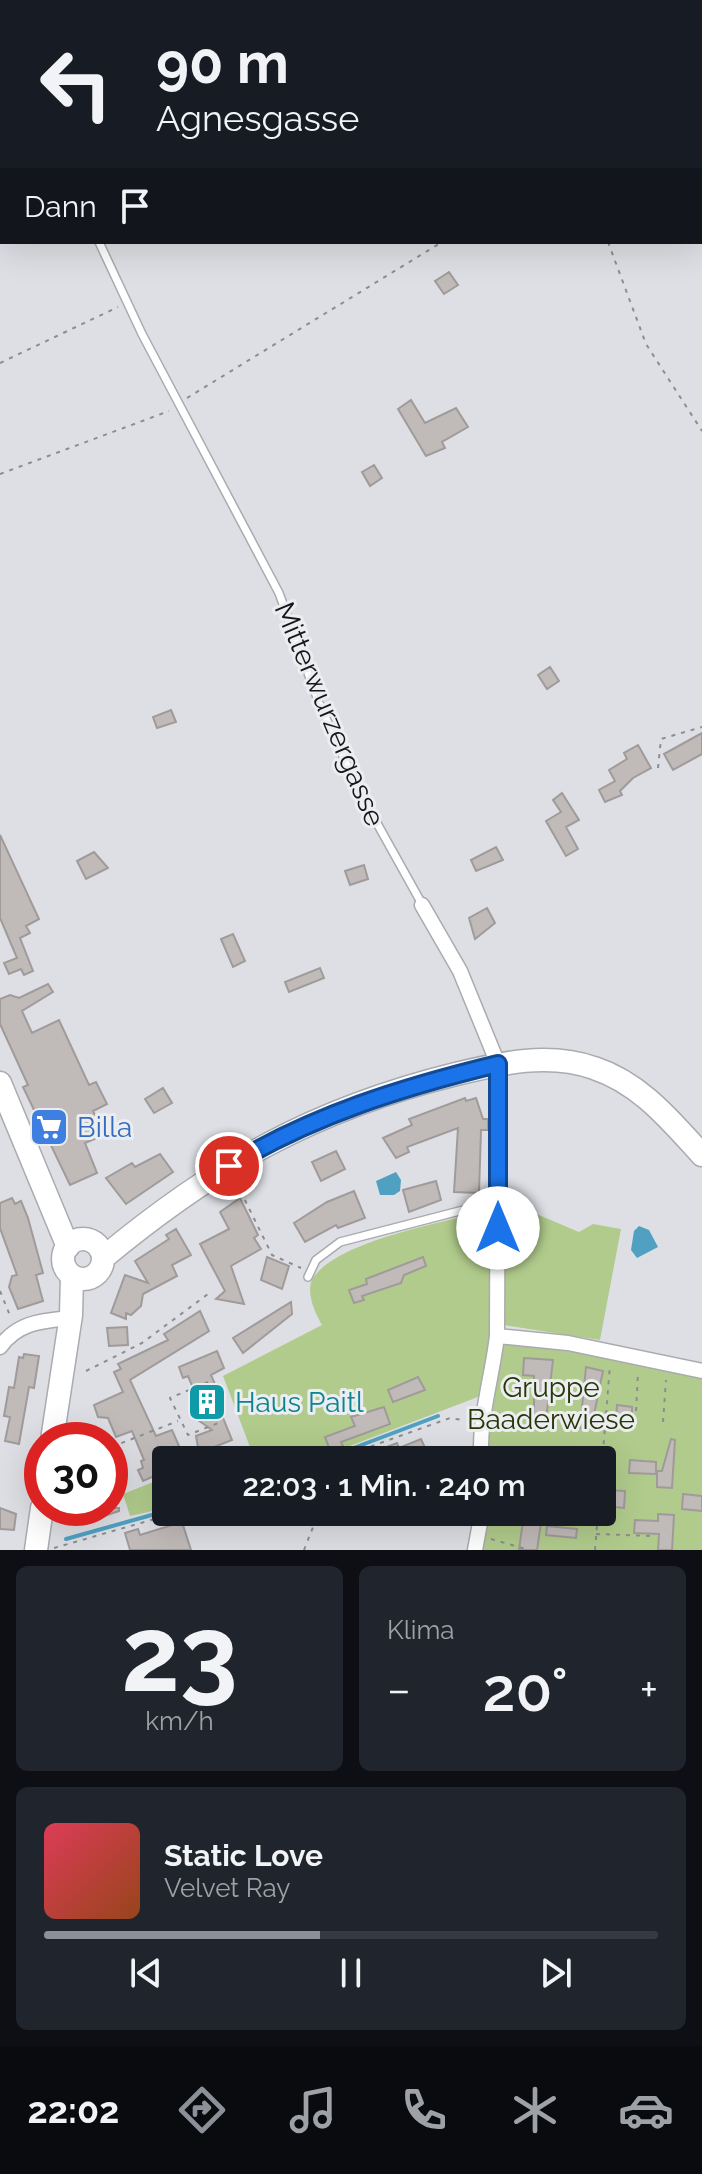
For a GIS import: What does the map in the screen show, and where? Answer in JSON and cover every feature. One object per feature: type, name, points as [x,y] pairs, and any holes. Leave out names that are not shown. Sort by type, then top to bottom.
[{"type":"street","name":"Mitterwurzergasse","points":[[422,905],[460,971],[498,1064],[497,1336],[483,1409],[482,1446]]},
{"type":"street","points":[[79,1277],[64,1262],[86,1247],[137,1227],[229,1166],[287,1133],[344,1108],[408,1086],[498,1064],[557,1060],[611,1074],[648,1099],[702,1155]]},
{"type":"street","points":[[0,1083],[45,1188],[86,1247],[99,1272],[79,1277]]},
{"type":"street","points":[[55,1422],[79,1277]]},
{"type":"street","points":[[0,1347],[19,1329],[35,1322],[71,1316]]},
{"type":"street","points":[[497,1336],[611,1351],[702,1371]]},
{"type":"street","points":[[36,1549],[39,1526]]},
{"type":"lane","name":"Mitterwurzergasse","points":[[100,244],[178,403],[279,593],[319,703],[395,860],[422,905]]},
{"type":"lane","points":[[309,1274],[316,1260],[340,1242],[498,1201]]},
{"type":"path","points":[[0,474],[166,413],[439,244]]},
{"type":"path","points":[[609,244],[646,344],[702,431]]},
{"type":"path","points":[[0,363],[128,303]]},
{"type":"path","points":[[658,768],[661,739],[702,727]]},
{"type":"path","points":[[229,1166],[272,1255],[309,1274]]},
{"type":"path","points":[[0,1291],[19,1329]]},
{"type":"path","points":[[86,1371],[142,1343],[208,1294]]},
{"type":"path","points":[[603,1446],[611,1351]]},
{"type":"path","points":[[636,1411],[639,1357]]},
{"type":"path","points":[[663,1422],[668,1363]]},
{"type":"path","points":[[208,1382],[170,1398],[188,1435],[221,1422]]},
{"type":"path","points":[[372,1446],[450,1418],[462,1420]]},
{"type":"path","points":[[128,1440],[179,1420]]},
{"type":"path","points":[[36,1549],[59,1548],[152,1520]]},
{"type":"path","points":[[304,1550],[313,1526]]},
{"type":"path","points":[[595,1550],[597,1526]]},
{"type":"path","points":[[596,1534],[653,1536]]},
{"type":"path","points":[[477,1543],[528,1550]]},
{"type":"green space","points":[[503,1200],[579,1232],[593,1224],[621,1229],[600,1340],[504,1325]]},
{"type":"green space","points":[[486,1211],[492,1214],[490,1354],[483,1395],[350,1446],[250,1446],[223,1376],[322,1325],[310,1289],[313,1278],[326,1265],[368,1243]]},
{"type":"green space","name":"Gruppe Baaderwiese","points":[[511,1342],[572,1349],[702,1377],[702,1550],[481,1550],[485,1526],[616,1526],[616,1446],[487,1446],[501,1347]]},
{"type":"green space","points":[[152,1483],[152,1511],[130,1516],[128,1492]]},
{"type":"water","points":[[396,1172],[401,1180],[400,1191],[394,1195],[380,1195],[376,1181]]},
{"type":"water","points":[[639,1226],[649,1230],[658,1247],[637,1258],[631,1250],[634,1231]]},
{"type":"building","points":[[449,272],[458,285],[444,294],[435,281]]},
{"type":"building","points":[[411,400],[425,423],[456,408],[468,427],[442,442],[445,448],[426,456],[398,409]]},
{"type":"building","points":[[374,465],[382,478],[370,486],[362,472]]},
{"type":"building","points":[[550,667],[559,681],[547,689],[538,675]]},
{"type":"building","points":[[171,710],[176,722],[157,728],[153,717]]},
{"type":"building","points":[[702,733],[702,754],[673,770],[664,754]]},
{"type":"building","points":[[638,745],[651,768],[633,778],[620,791],[622,795],[605,802],[599,790],[615,781],[609,770],[627,759],[624,753]]},
{"type":"building","points":[[562,793],[579,820],[566,827],[578,849],[566,856],[546,821],[561,812],[553,800]]},
{"type":"building","points":[[0,835],[39,919],[26,926],[30,933],[20,938],[33,971],[24,975],[21,969],[9,974],[4,963],[17,958],[0,918]]},
{"type":"building","points":[[496,847],[503,860],[476,871],[471,860]]},
{"type":"building","points":[[94,852],[108,868],[86,879],[77,861]]},
{"type":"building","points":[[364,865],[368,879],[350,885],[345,871]]},
{"type":"building","points":[[487,908],[495,923],[475,939],[469,918]]},
{"type":"building","points":[[233,934],[245,961],[233,967],[221,939]]},
{"type":"building","points":[[320,968],[324,978],[289,992],[285,982]]},
{"type":"building","points":[[48,984],[53,992],[22,1011],[32,1033],[59,1020],[89,1085],[96,1082],[107,1104],[93,1111],[104,1135],[85,1143],[97,1173],[70,1185],[23,1087],[28,1085],[0,1024],[0,999],[10,995],[19,998]]},
{"type":"building","points":[[163,1088],[172,1103],[154,1113],[145,1099]]},
{"type":"building","points":[[465,1098],[466,1101],[476,1098],[483,1119],[488,1119],[488,1130],[481,1130],[479,1193],[454,1192],[458,1128],[407,1147],[409,1152],[396,1158],[383,1138],[412,1125],[409,1119]]},
{"type":"building","points":[[336,1151],[345,1169],[321,1181],[312,1162]]},
{"type":"building","points":[[160,1154],[173,1172],[126,1204],[106,1178],[132,1163],[135,1167]]},
{"type":"building","points":[[436,1181],[441,1200],[409,1212],[403,1190]]},
{"type":"building","points":[[354,1191],[365,1218],[338,1228],[336,1225],[305,1242],[294,1223],[327,1202]]},
{"type":"building","points":[[12,1198],[15,1204],[21,1201],[43,1273],[36,1275],[43,1301],[18,1309],[9,1287],[12,1276],[17,1275],[0,1228],[0,1203]]},
{"type":"building","points":[[240,1198],[258,1235],[254,1238],[261,1249],[231,1266],[244,1304],[216,1299],[225,1291],[200,1244],[229,1229],[220,1212]]},
{"type":"building","points":[[176,1229],[191,1255],[172,1265],[177,1276],[143,1294],[141,1306],[131,1315],[126,1313],[126,1319],[111,1313],[125,1275],[148,1283],[135,1261],[169,1239],[166,1235]]},
{"type":"building","points":[[267,1257],[289,1266],[282,1289],[261,1280]]},
{"type":"building","points":[[423,1257],[426,1266],[404,1275],[401,1283],[362,1296],[364,1300],[354,1303],[349,1290],[367,1284],[366,1279]]},
{"type":"building","points":[[291,1302],[292,1314],[243,1353],[233,1338]]},
{"type":"building","points":[[200,1311],[209,1331],[130,1380],[156,1436],[172,1430],[179,1446],[152,1446],[152,1477],[143,1481],[138,1470],[143,1468],[141,1461],[144,1460],[132,1431],[128,1432],[128,1422],[110,1422],[108,1418],[98,1417],[94,1405],[123,1392],[114,1372],[121,1369],[118,1364],[168,1340],[164,1334]]},
{"type":"building","points":[[127,1327],[128,1345],[109,1346],[107,1328]]},
{"type":"building","points":[[217,1351],[224,1368],[211,1375],[221,1398],[225,1412],[221,1413],[232,1440],[217,1446],[198,1446],[196,1436],[212,1430],[195,1418],[191,1397],[196,1395],[188,1376],[183,1378],[179,1367]]},
{"type":"building","points":[[24,1354],[39,1356],[34,1388],[29,1387],[19,1444],[5,1441],[10,1417],[4,1416],[9,1387],[14,1388],[19,1357],[23,1358]]},
{"type":"building","points":[[524,1358],[553,1360],[545,1428],[534,1427],[534,1376],[523,1375]]},
{"type":"building","points":[[586,1367],[603,1371],[591,1429],[580,1428]]},
{"type":"building","points":[[418,1377],[425,1390],[393,1402],[388,1390]]},
{"type":"building","points":[[617,1405],[632,1407],[632,1421],[616,1420]]},
{"type":"building","points":[[384,1407],[390,1424],[341,1442],[343,1446],[328,1446],[325,1437],[355,1426],[351,1417]]},
{"type":"building","points":[[421,1439],[424,1446],[404,1446]]},
{"type":"building","points":[[671,1439],[675,1440],[672,1488],[657,1487],[657,1471],[662,1471]]},
{"type":"building","points":[[630,1460],[656,1462],[656,1474],[629,1473]]},
{"type":"building","points":[[616,1491],[625,1491],[624,1508],[616,1507]]},
{"type":"building","points":[[683,1494],[702,1496],[702,1511],[682,1509]]},
{"type":"building","points":[[0,1508],[16,1514],[14,1530],[0,1529]]},
{"type":"building","points":[[658,1514],[674,1515],[672,1550],[658,1550],[659,1534],[634,1533],[635,1520],[658,1521]]},
{"type":"building","points":[[169,1526],[183,1526],[191,1550],[130,1550],[125,1533],[138,1529],[140,1535]]},
{"type":"building","points":[[522,1526],[541,1526],[537,1550],[519,1550]]},
{"type":"building","points":[[547,1526],[577,1529],[576,1538],[546,1535]]},
{"type":"waterway","points":[[359,1446],[438,1416]]},
{"type":"waterway","points":[[66,1539],[152,1515]]},
{"type":"place","name":"Billa","points":[[49,1127]]},
{"type":"place","name":"Haus Paitl","points":[[207,1402]]},
{"type":"route","points":[[229,1166],[287,1133],[344,1108],[408,1086],[498,1064],[498,1228]]}]
